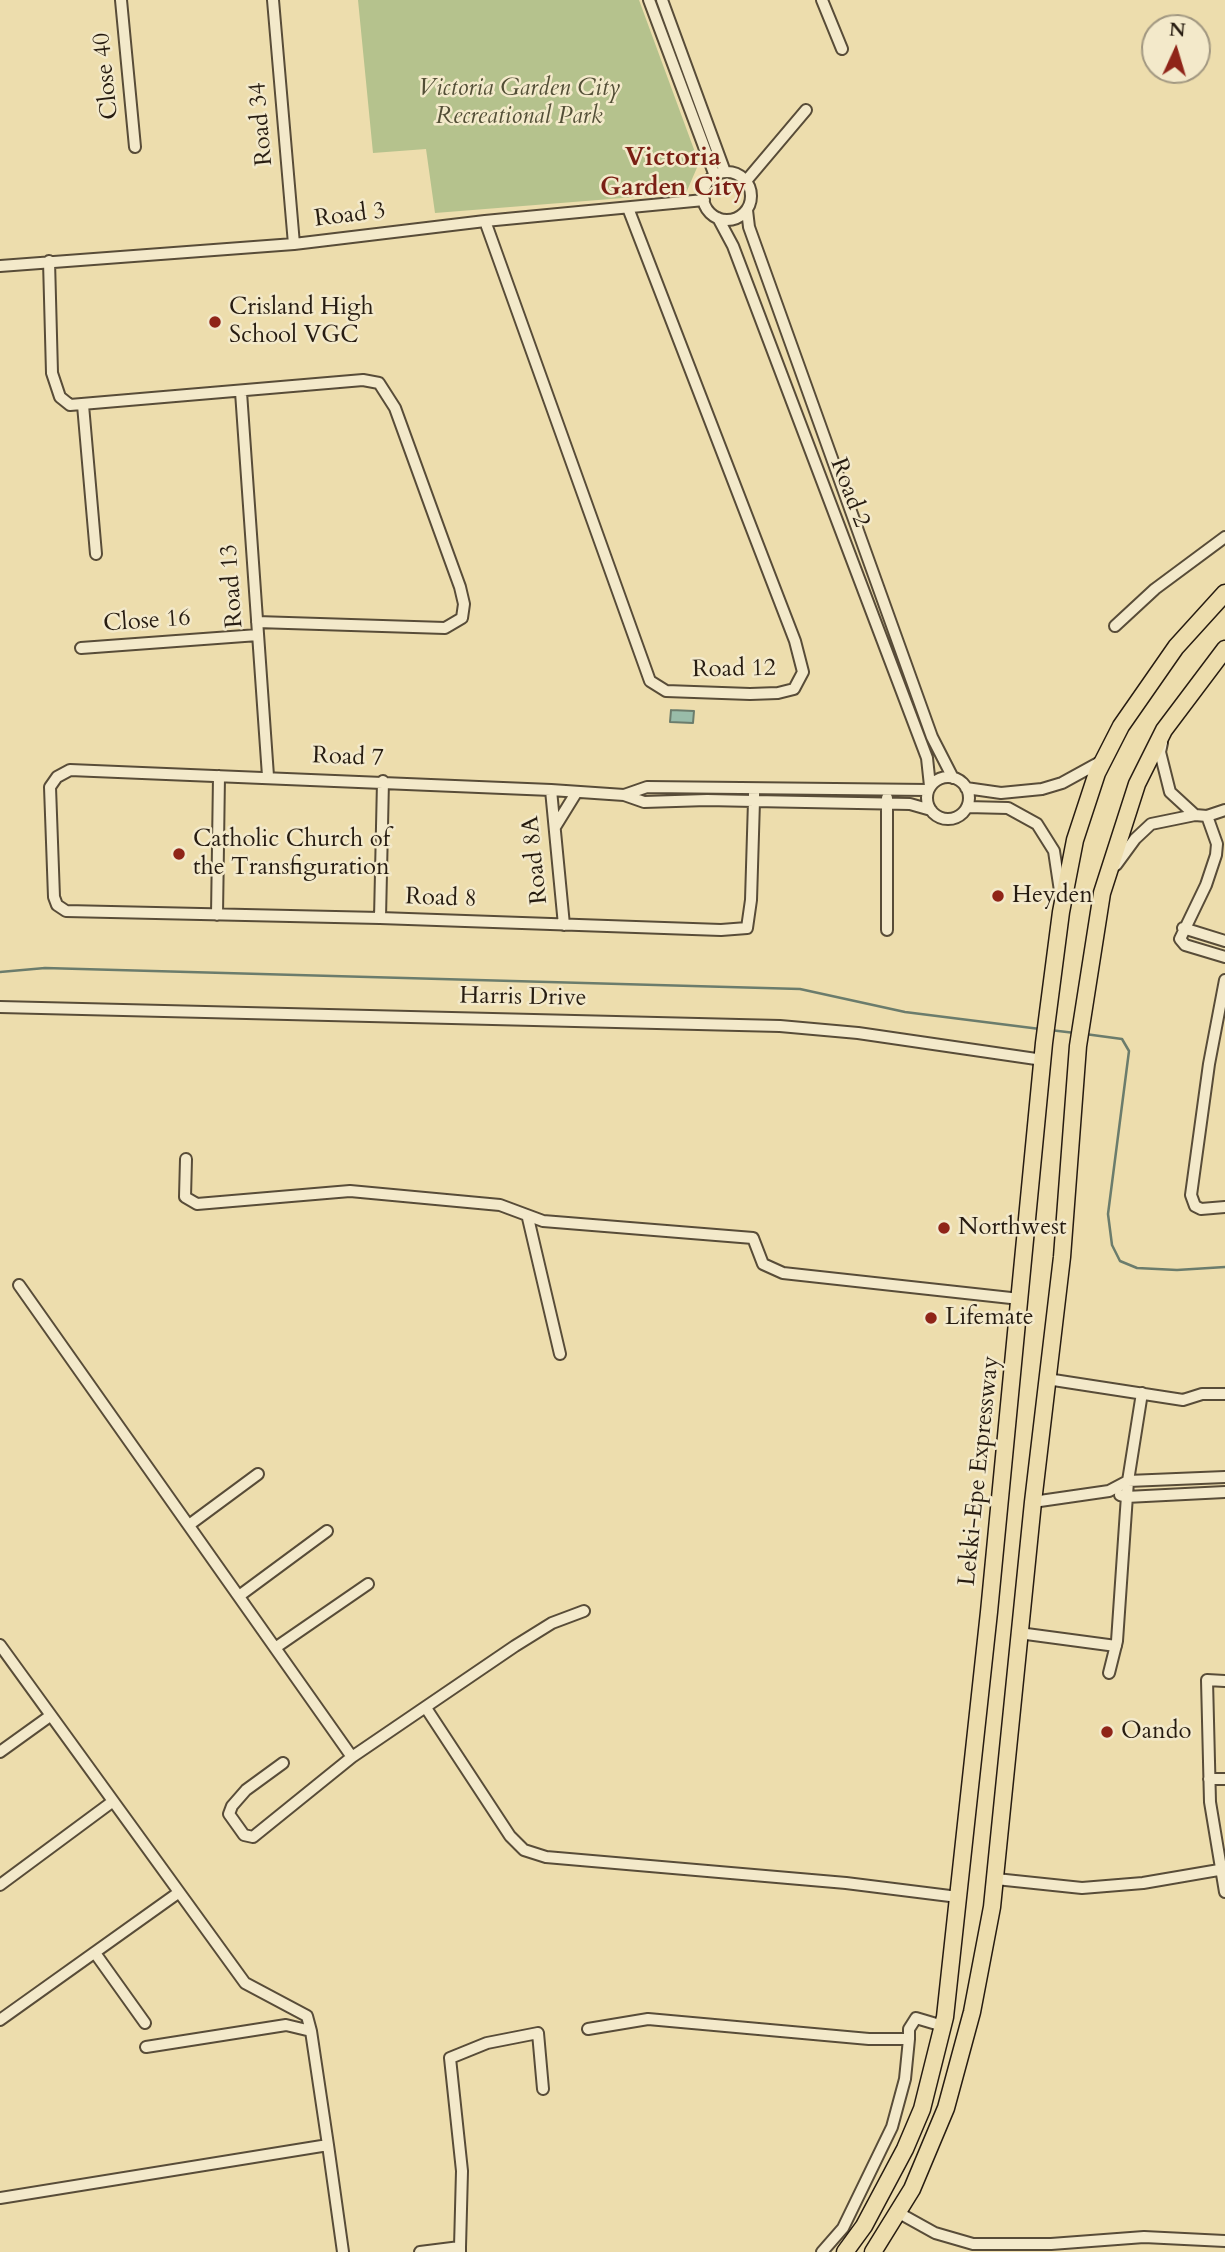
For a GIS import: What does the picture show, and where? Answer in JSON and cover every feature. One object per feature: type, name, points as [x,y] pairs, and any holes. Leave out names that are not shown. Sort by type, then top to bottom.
[{"type":"highway","name":"Lekki-Epe Expressway","points":[[845,2252],[864,2226],[905,2150],[922,2109],[943,2026],[1020,1298],[1042,1060],[1061,912],[1083,807],[1121,726],[1154,677],[1225,593]]},
{"type":"highway","points":[[873,2252],[899,2213],[932,2148],[946,2108],[974,2000],[996,1880],[1019,1633],[1062,1257],[1077,1046],[1102,893],[1137,784],[1164,730],[1225,649]]},
{"type":"highway","points":[[947,1996],[974,2000]]},
{"type":"street","name":"Close 40","points":[[121,0],[135,147]]},
{"type":"street","name":"Road 34","points":[[273,0],[294,244]]},
{"type":"street","points":[[649,0],[720,174]]},
{"type":"street","points":[[662,0],[720,174]]},
{"type":"street","points":[[822,0],[842,50]]},
{"type":"street","points":[[746,181],[806,110]]},
{"type":"street","points":[[733,172],[746,181],[752,195],[747,210],[734,219],[718,218],[711,214],[704,200],[706,184],[720,174],[733,172]]},
{"type":"street","name":"Road 3","points":[[0,266],[294,244],[485,221],[704,200]]},
{"type":"street","name":"Road 12","points":[[485,221],[650,681],[666,691],[760,694],[794,689],[803,671],[795,641],[628,208]]},
{"type":"street","name":"Road 2","points":[[747,210],[749,227],[932,737],[953,778]]},
{"type":"street","name":"Road 2","points":[[718,218],[733,246],[927,758],[929,788]]},
{"type":"street","points":[[49,261],[52,373],[60,397],[70,405],[241,393],[337,380],[379,383],[395,408],[464,604],[461,618],[445,628],[257,622]]},
{"type":"street","name":"Road 13","points":[[241,393],[268,776]]},
{"type":"street","points":[[83,405],[96,554]]},
{"type":"street","points":[[1115,626],[1155,589],[1225,537]]},
{"type":"street","name":"Close 16","points":[[81,648],[258,635]]},
{"type":"street","points":[[1164,730],[1160,752],[1170,792],[1201,816],[1217,844],[1206,885],[1183,928],[1181,942],[1220,956]]},
{"type":"street","points":[[966,788],[967,807],[963,813],[950,819],[936,816],[931,810],[927,800],[929,788],[940,778],[953,778],[966,788],[979,792],[1022,792],[1062,783],[1105,759]]},
{"type":"street","name":"Road 7","points":[[70,771],[268,776],[551,790],[624,795],[644,802],[754,789],[887,797],[931,810]]},
{"type":"street","name":"Road 8","points":[[70,771],[57,777],[50,787],[53,887],[57,905],[66,911],[380,918],[721,930],[747,928],[751,900],[754,789]]},
{"type":"street","points":[[218,915],[219,776]]},
{"type":"street","points":[[380,918],[383,781]]},
{"type":"street","name":"Road 7","points":[[707,794],[754,801],[887,797],[929,788]]},
{"type":"street","name":"Road 8A","points":[[551,790],[564,925]]},
{"type":"street","points":[[555,827],[576,793]]},
{"type":"street","points":[[887,797],[887,930]]},
{"type":"street","points":[[967,807],[1008,808],[1037,824],[1054,851],[1061,912]]},
{"type":"street","points":[[1102,893],[1119,860],[1151,824],[1225,810]]},
{"type":"street","points":[[1183,928],[1222,940]]},
{"type":"street","points":[[1225,980],[1209,1065],[1191,1195],[1195,1206],[1201,1209],[1225,1207]]},
{"type":"street","name":"Harris Drive","points":[[0,1007],[780,1026],[858,1033],[1042,1060]]},
{"type":"street","points":[[186,1159],[184,1197],[197,1204],[326,1192],[363,1192],[500,1205],[528,1218],[753,1238],[763,1264],[783,1273],[1020,1298]]},
{"type":"street","points":[[528,1218],[560,1354]]},
{"type":"street","points":[[19,1285],[352,1757]]},
{"type":"street","points":[[1047,1379],[1182,1400],[1202,1394],[1225,1394]]},
{"type":"street","points":[[1109,1673],[1116,1646],[1126,1497],[1142,1393]]},
{"type":"street","points":[[189,1525],[258,1474]]},
{"type":"street","points":[[1033,1502],[1109,1491],[1128,1481],[1225,1476]]},
{"type":"street","points":[[1109,1491],[1126,1497],[1225,1492]]},
{"type":"street","points":[[239,1596],[327,1531]]},
{"type":"street","points":[[275,1648],[368,1584]]},
{"type":"street","points":[[283,1763],[246,1790],[232,1806],[229,1814],[244,1835],[253,1837],[352,1757],[552,1623],[584,1611]]},
{"type":"street","points":[[1019,1633],[1116,1646]]},
{"type":"street","points":[[0,1645],[245,1983],[307,2016],[343,2252]]},
{"type":"street","points":[[1225,1681],[1207,1680],[1209,1779],[1225,1892]]},
{"type":"street","points":[[426,1708],[510,1836],[524,1850],[546,1857],[808,1880],[958,1897]]},
{"type":"street","points":[[0,1752],[50,1716]]},
{"type":"street","points":[[1209,1779],[1225,1779]]},
{"type":"street","points":[[0,1885],[112,1802]]},
{"type":"street","points":[[996,1880],[1082,1888],[1143,1883],[1223,1869]]},
{"type":"street","points":[[0,2020],[178,1892]]},
{"type":"street","points":[[94,1953],[145,2023]]},
{"type":"street","points":[[822,2252],[843,2228],[892,2127],[905,2079],[909,2029],[916,2018],[943,2026]]},
{"type":"street","points":[[588,2029],[648,2019],[869,2039],[909,2039]]},
{"type":"street","points":[[146,2047],[286,2025],[311,2031]]},
{"type":"street","points":[[420,2252],[460,2249],[462,2171],[450,2058],[487,2043],[538,2033],[542,2089]]},
{"type":"street","points":[[0,2198],[328,2145]]},
{"type":"street","points":[[899,2213],[935,2233],[973,2244],[1051,2245],[1144,2237],[1225,2240]]},
{"type":"green space","name":"Victoria Garden City Recreational Park","points":[[358,0],[639,0],[699,163],[686,193],[435,213],[426,149],[373,153]]},
{"type":"shaded area","points":[[671,710],[694,711],[693,723],[670,722]]},
{"type":"waterway","points":[[0,972],[45,968],[800,989],[905,1012],[1040,1029]]},
{"type":"waterway","points":[[1050,1030],[1075,1033]]},
{"type":"waterway","points":[[1085,1034],[1122,1039],[1129,1051],[1108,1214],[1112,1245],[1120,1261],[1137,1268],[1177,1270],[1225,1267]]},
{"type":"place","name":"Crisland High School VGC","points":[[215,322]]},
{"type":"place","name":"Catholic Church of the Transfiguration","points":[[179,854]]},
{"type":"place","name":"Heyden","points":[[998,896]]},
{"type":"place","name":"Northwest","points":[[944,1228]]},
{"type":"place","name":"Lifemate","points":[[931,1318]]},
{"type":"place","name":"Oando","points":[[1107,1732]]},
{"type":"district","name":"Victoria Garden City","points":[[673,174]]}]
